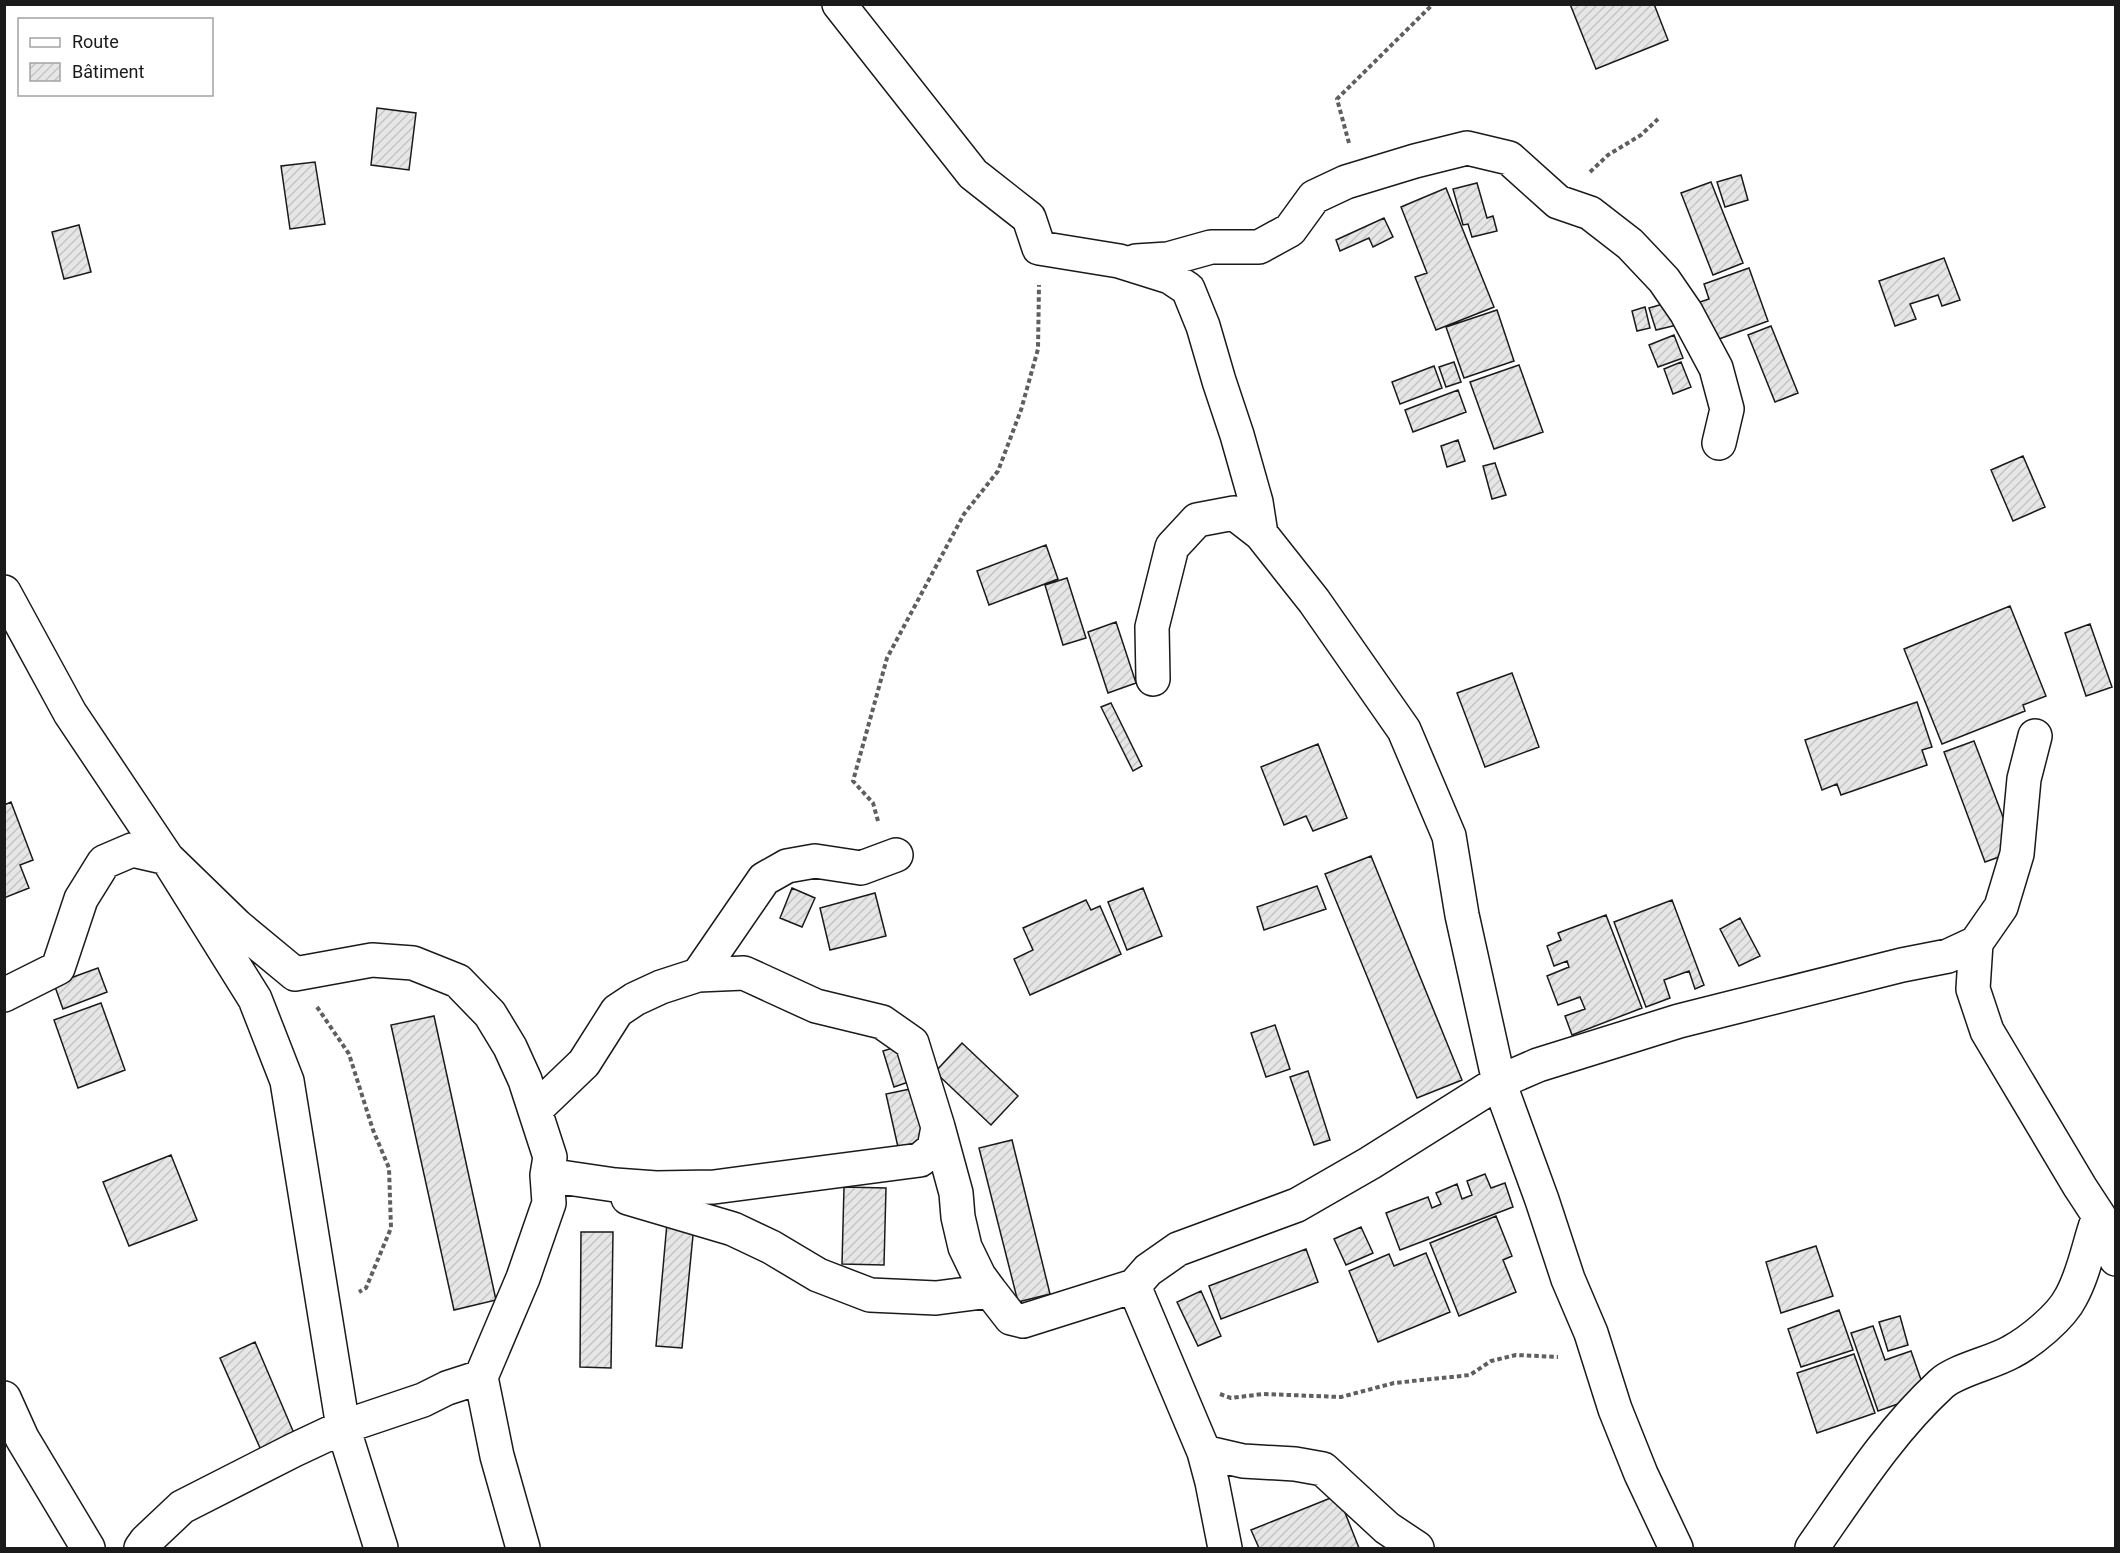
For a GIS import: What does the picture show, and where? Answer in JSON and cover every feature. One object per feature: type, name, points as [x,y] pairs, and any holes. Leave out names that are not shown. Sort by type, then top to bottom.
[{"type":"street","points":[[839,4],[973,174],[1029,218],[1040,248],[1119,261],[1170,277],[1188,289],[1203,326],[1237,435],[1256,502],[1261,534]]},
{"type":"street","points":[[1119,261],[1168,259],[1211,247],[1259,247],[1290,230],[1314,197],[1346,182],[1467,148],[1509,158],[1558,202],[1590,213],[1630,244],[1664,280],[1686,312],[1716,368],[1727,409],[1719,442]]},
{"type":"street","points":[[1153,679],[1152,627],[1172,547],[1197,520],[1234,513],[1261,534],[1320,609],[1404,730],[1449,836],[1462,915],[1499,1082],[1568,1279],[1591,1333],[1615,1409],[1667,1546]]},
{"type":"street","points":[[4,592],[70,713],[167,858],[255,999],[287,1081],[343,1427],[381,1548]]},
{"type":"street","points":[[536,1110],[584,1063],[617,1011],[635,999],[661,987],[698,975],[744,973],[816,1006],[882,1022],[912,1043],[956,1193],[958,1218],[965,1247],[979,1276],[990,1292],[1011,1317],[1023,1321],[1134,1286],[1148,1269],[1178,1249],[1297,1205],[1370,1163],[1499,1082],[1572,1053],[1648,1030],[1793,992],[1948,956],[1976,943],[2001,907],[2017,854],[2024,779],[2035,736]]},
{"type":"street","points":[[4,995],[57,968],[81,899],[104,862],[132,850],[167,858],[237,926],[295,974],[372,960],[413,963],[458,981],[490,1014],[510,1047],[525,1080],[550,1157],[547,1174],[549,1203],[523,1278],[481,1377],[497,1456],[523,1548]]},
{"type":"street","points":[[698,975],[764,879],[788,866],[815,861],[861,868],[896,855]]},
{"type":"street","points":[[1976,943],[1973,989],[1987,1031],[2099,1216],[2115,1259]]},
{"type":"street","points":[[547,1174],[615,1185],[656,1188],[714,1187],[921,1160],[934,1148],[938,1127]]},
{"type":"street","points":[[547,1174],[734,1229],[771,1247],[818,1275],[870,1295],[936,1298],[990,1292]]},
{"type":"street","points":[[1812,1548],[1869,1465],[1910,1414],[1944,1381],[2011,1353],[2036,1335],[2071,1299],[2099,1216]]},
{"type":"street","points":[[1134,1286],[1204,1452],[1225,1548]]},
{"type":"street","points":[[141,1548],[182,1507],[343,1427],[423,1400],[447,1388],[481,1377]]},
{"type":"street","points":[[4,1398],[22,1438],[88,1548]]},
{"type":"street","points":[[1204,1452],[1243,1461],[1295,1464],[1323,1469],[1387,1527],[1417,1548]]},
{"type":"path","points":[[1374,174],[1354,162],[1337,99],[1433,4]]},
{"type":"path","points":[[1558,202],[1608,155],[1641,135],[1658,119]]},
{"type":"path","points":[[896,855],[880,831],[873,803],[854,781],[887,658],[964,514],[998,471],[1021,410],[1038,349],[1040,248]]},
{"type":"path","points":[[295,974],[350,1054],[373,1130],[389,1168],[391,1228],[366,1288],[325,1317]]},
{"type":"path","points":[[1173,1378],[1231,1398],[1263,1394],[1341,1397],[1394,1383],[1470,1375],[1491,1361],[1516,1355],[1558,1357],[1591,1333]]},
{"type":"building","points":[[1570,4],[1654,4],[1668,40],[1596,69]]},
{"type":"building","points":[[377,108],[416,113],[409,170],[371,165]]},
{"type":"building","points":[[315,162],[325,224],[290,229],[281,166]]},
{"type":"building","points":[[1741,175],[1748,200],[1725,207],[1717,182]]},
{"type":"building","points":[[1711,182],[1743,263],[1713,275],[1681,193]]},
{"type":"building","points":[[1477,183],[1487,218],[1493,216],[1497,231],[1472,237],[1468,224],[1463,225],[1453,189]]},
{"type":"building","points":[[1446,188],[1494,307],[1436,330],[1415,277],[1427,273],[1401,207]]},
{"type":"building","points":[[1384,218],[1393,237],[1373,247],[1369,238],[1340,251],[1336,240]]},
{"type":"building","points":[[79,225],[91,272],[64,279],[52,232]]},
{"type":"building","points":[[1944,258],[1960,300],[1942,306],[1938,295],[1910,304],[1916,319],[1895,326],[1879,281]]},
{"type":"building","points":[[1749,268],[1768,321],[1711,342],[1697,303],[1709,299],[1704,284]]},
{"type":"building","points":[[1670,302],[1677,325],[1656,330],[1649,308]]},
{"type":"building","points":[[1645,307],[1650,328],[1637,331],[1632,311]]},
{"type":"building","points":[[1497,310],[1514,361],[1464,378],[1446,327]]},
{"type":"building","points":[[1771,326],[1798,393],[1775,402],[1748,335]]},
{"type":"building","points":[[1674,335],[1683,358],[1658,367],[1649,345]]},
{"type":"building","points":[[1454,362],[1461,382],[1446,387],[1439,367]]},
{"type":"building","points":[[1681,362],[1691,387],[1673,394],[1664,369]]},
{"type":"building","points":[[1519,365],[1543,432],[1494,449],[1470,382]]},
{"type":"building","points":[[1434,366],[1442,388],[1400,404],[1392,382]]},
{"type":"building","points":[[1458,390],[1466,412],[1413,432],[1405,410]]},
{"type":"building","points":[[1458,440],[1465,461],[1447,467],[1441,446]]},
{"type":"building","points":[[2023,456],[2045,507],[2013,521],[1991,470]]},
{"type":"building","points":[[1495,463],[1506,495],[1492,499],[1483,466]]},
{"type":"building","points":[[1046,545],[1058,579],[989,605],[977,571]]},
{"type":"building","points":[[1067,578],[1086,638],[1063,645],[1045,585]]},
{"type":"building","points":[[2010,606],[2046,696],[2023,705],[2025,711],[1942,744],[1904,649]]},
{"type":"building","points":[[1116,622],[1136,683],[1108,693],[1088,632]]},
{"type":"building","points":[[2090,624],[2112,687],[2086,696],[2065,633]]},
{"type":"building","points":[[1512,673],[1539,747],[1485,767],[1457,693]]},
{"type":"building","points":[[1917,702],[1932,747],[1922,750],[1927,765],[1841,795],[1837,784],[1822,790],[1805,740]]},
{"type":"building","points":[[1111,703],[1142,766],[1133,771],[1101,707]]},
{"type":"building","points":[[1974,741],[2016,851],[1985,862],[1944,752]]},
{"type":"building","points":[[1318,744],[1347,818],[1313,831],[1306,816],[1284,825],[1261,767]]},
{"type":"building","points":[[11,802],[33,860],[20,865],[29,888],[4,898],[4,805]]},
{"type":"building","points":[[1371,856],[1462,1080],[1417,1098],[1325,874]]},
{"type":"building","points":[[1317,886],[1326,909],[1264,930],[1257,907]]},
{"type":"building","points":[[792,888],[815,898],[802,927],[780,918]]},
{"type":"building","points":[[1143,888],[1162,936],[1127,950],[1108,902]]},
{"type":"building","points":[[875,893],[886,936],[830,950],[820,908]]},
{"type":"building","points":[[1086,900],[1091,910],[1100,906],[1121,954],[1030,995],[1014,959],[1033,950],[1023,928]]},
{"type":"building","points":[[1672,900],[1704,985],[1695,989],[1689,971],[1664,980],[1670,998],[1646,1007],[1614,922]]},
{"type":"building","points":[[1606,915],[1642,1008],[1572,1035],[1565,1016],[1585,1009],[1580,997],[1558,1005],[1547,976],[1569,967],[1567,961],[1554,966],[1547,946],[1561,940],[1558,933]]},
{"type":"building","points":[[1740,918],[1760,956],[1739,966],[1720,929]]},
{"type":"building","points":[[98,968],[107,992],[63,1009],[54,984]]},
{"type":"building","points":[[101,1003],[125,1070],[78,1088],[54,1020]]},
{"type":"building","points":[[434,1016],[496,1300],[454,1310],[391,1025]]},
{"type":"building","points":[[1275,1025],[1290,1069],[1266,1077],[1251,1033]]},
{"type":"building","points":[[962,1043],[1018,1096],[991,1125],[935,1072]]},
{"type":"building","points":[[906,1044],[917,1079],[894,1087],[883,1051]]},
{"type":"building","points":[[1308,1071],[1330,1140],[1314,1145],[1290,1077]]},
{"type":"building","points":[[915,1088],[927,1141],[898,1147],[886,1094]]},
{"type":"building","points":[[1012,1140],[1050,1294],[1018,1302],[979,1148]]},
{"type":"building","points":[[171,1155],[197,1220],[129,1246],[103,1182]]},
{"type":"building","points":[[1485,1174],[1491,1188],[1505,1183],[1513,1207],[1400,1250],[1386,1213],[1428,1197],[1432,1208],[1441,1204],[1436,1193],[1457,1184],[1462,1199],[1472,1195],[1467,1181]]},
{"type":"building","points":[[844,1187],[886,1188],[884,1265],[842,1264]]},
{"type":"building","points":[[1496,1216],[1512,1256],[1503,1260],[1516,1292],[1459,1316],[1430,1243]]},
{"type":"building","points":[[667,1223],[694,1225],[682,1348],[656,1346]]},
{"type":"building","points":[[1361,1227],[1373,1253],[1346,1265],[1334,1239]]},
{"type":"building","points":[[581,1232],[613,1232],[611,1368],[580,1367]]},
{"type":"building","points":[[1816,1246],[1833,1296],[1781,1313],[1766,1262]]},
{"type":"building","points":[[1306,1249],[1318,1282],[1221,1319],[1209,1286]]},
{"type":"building","points":[[1426,1253],[1450,1312],[1378,1342],[1349,1271],[1389,1254],[1394,1266]]},
{"type":"building","points":[[1201,1291],[1221,1336],[1198,1346],[1177,1302]]},
{"type":"building","points":[[1839,1310],[1853,1350],[1801,1367],[1788,1329]]},
{"type":"building","points":[[1900,1316],[1908,1345],[1888,1351],[1879,1322]]},
{"type":"building","points":[[1873,1326],[1885,1360],[1911,1351],[1926,1394],[1878,1411],[1851,1333]]},
{"type":"building","points":[[255,1342],[299,1445],[265,1459],[220,1358]]},
{"type":"building","points":[[1854,1354],[1875,1413],[1817,1433],[1797,1373]]},
{"type":"building","points":[[1338,1495],[1359,1548],[1259,1548],[1251,1530]]}]
